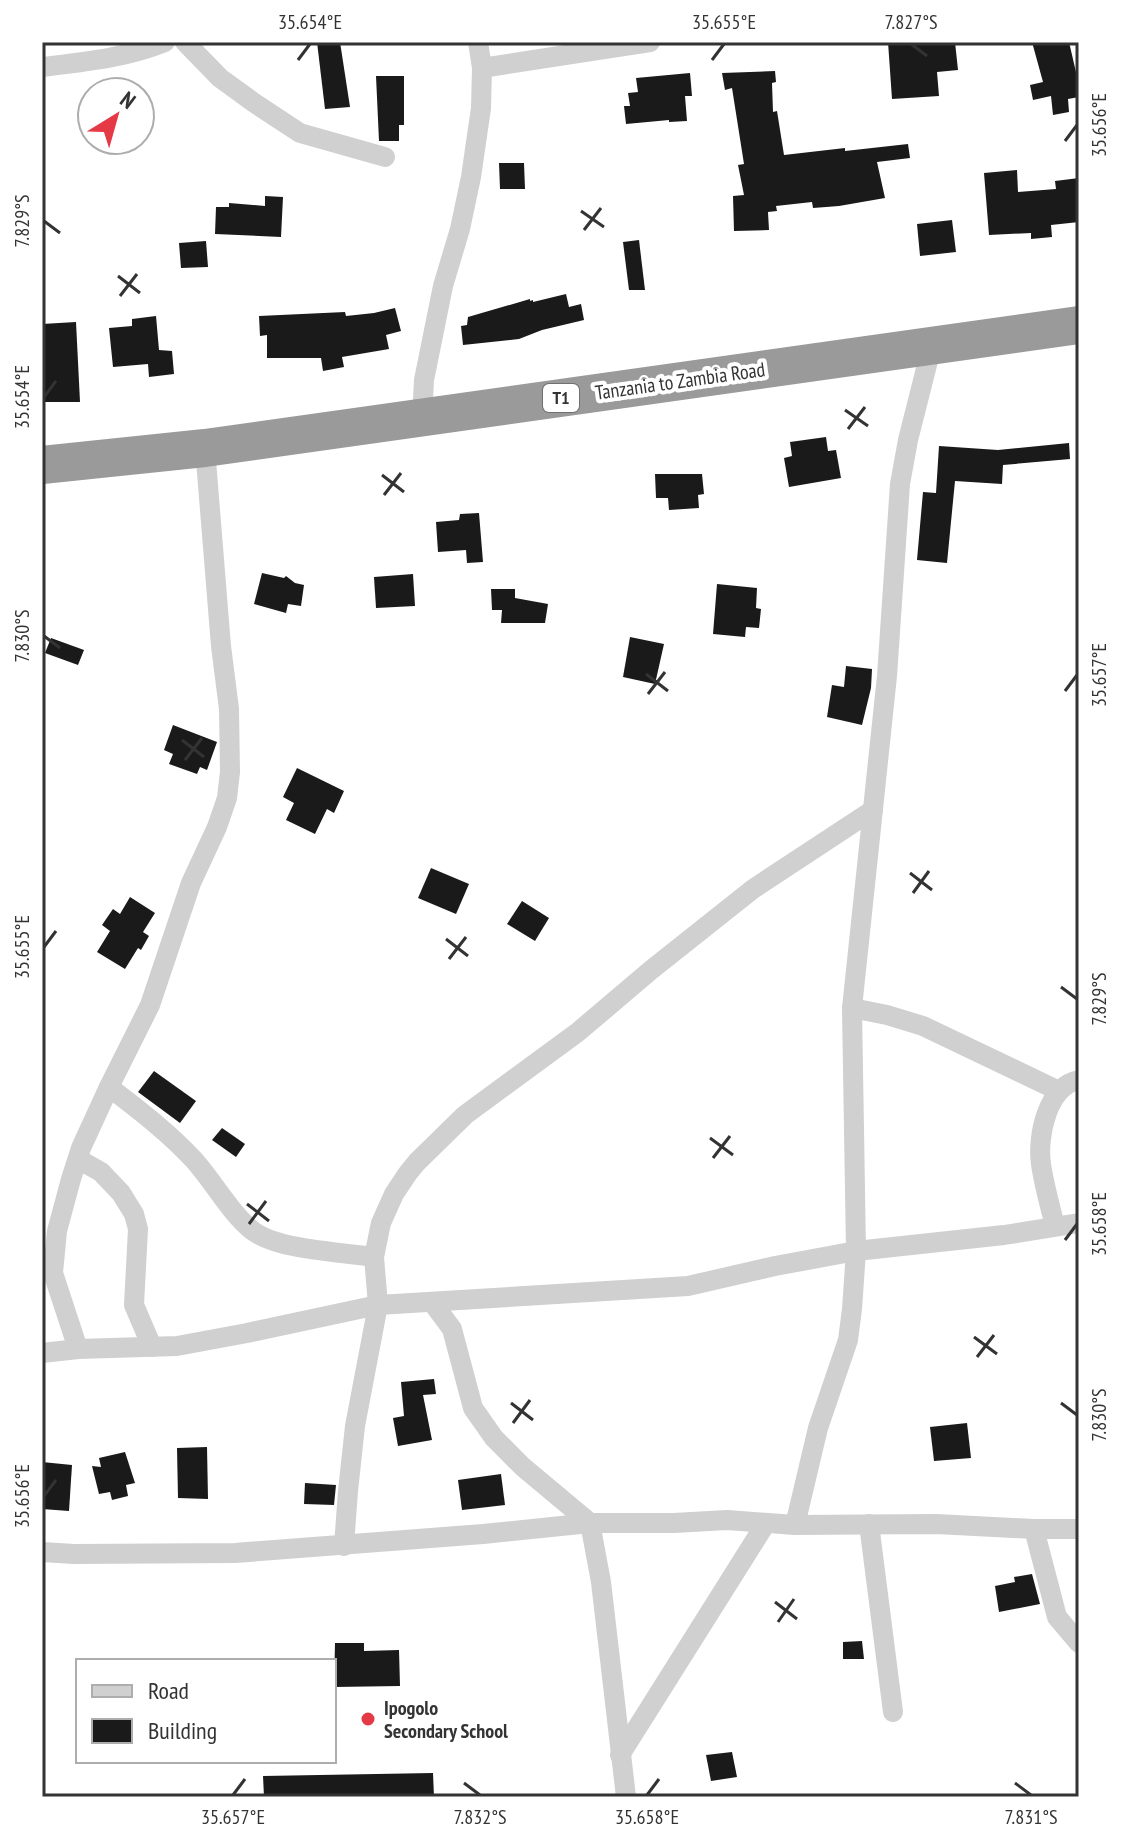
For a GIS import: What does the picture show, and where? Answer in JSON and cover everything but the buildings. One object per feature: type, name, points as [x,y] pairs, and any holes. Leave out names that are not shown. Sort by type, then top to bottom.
[{"type":"highway","name":"Tanzania to Zambia Road","points":[[42,465],[205,448],[1079,325]]},
{"type":"street","points":[[42,67],[133,54],[165,42]]},
{"type":"street","points":[[185,42],[220,78],[300,133],[385,157]]},
{"type":"street","points":[[422,418],[424,380],[443,286],[471,177],[481,108],[482,68],[478,42]]},
{"type":"street","points":[[482,68],[650,42]]},
{"type":"street","points":[[795,1525],[818,1428],[848,1340],[852,1309],[856,1251],[852,1008],[887,676],[900,484],[932,345]]},
{"type":"street","points":[[78,1349],[53,1273],[57,1231],[71,1179],[109,1087],[150,1005],[191,883],[227,798],[231,752],[229,709],[205,448]]},
{"type":"street","points":[[344,1546],[355,1426],[378,1305],[374,1257],[381,1223],[394,1194],[417,1162],[465,1115],[578,1032],[753,889],[873,810]]},
{"type":"street","points":[[852,1008],[923,1026],[1059,1091]]},
{"type":"street","points":[[1055,1226],[1040,1161],[1042,1134],[1050,1102],[1059,1091],[1079,1080]]},
{"type":"street","points":[[109,1087],[161,1127],[194,1160],[254,1232],[279,1243],[374,1257]]},
{"type":"street","points":[[78,1159],[101,1172],[121,1193],[134,1214],[138,1229],[134,1305],[152,1347]]},
{"type":"street","points":[[42,1353],[177,1346],[378,1305],[688,1286],[856,1251],[1004,1235],[1079,1223]]},
{"type":"street","points":[[432,1302],[452,1329],[473,1408],[494,1438],[523,1467],[590,1523],[603,1597],[626,1797]]},
{"type":"street","points":[[42,1552],[153,1555],[235,1553],[590,1523],[727,1520],[795,1525],[936,1524],[1079,1529]]},
{"type":"street","points":[[620,1755],[766,1523]]},
{"type":"street","points":[[869,1524],[893,1712]]},
{"type":"street","points":[[1034,1529],[1057,1617],[1079,1643]]},
{"type":"place","name":"Ipogolo Secondary School","points":[[368,1719]]}]
